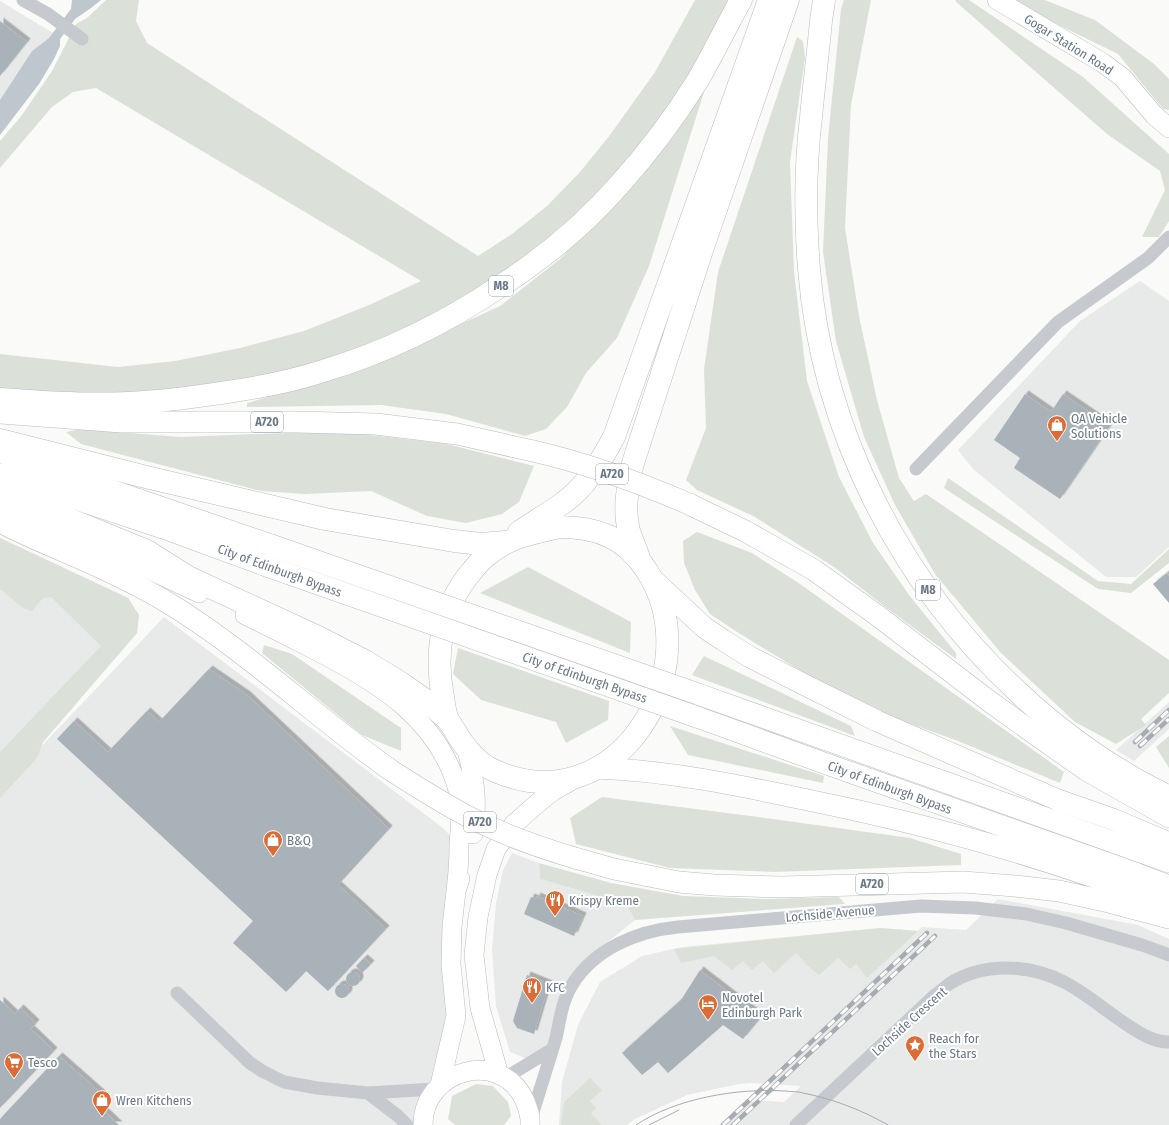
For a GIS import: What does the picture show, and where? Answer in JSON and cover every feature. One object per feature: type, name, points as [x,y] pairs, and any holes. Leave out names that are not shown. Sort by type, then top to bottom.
[{"type":"highway","name":"M8","points":[[0,399],[59,403],[146,402],[259,387],[316,373],[355,360],[397,344],[459,313],[528,268],[591,216],[619,186],[650,149],[675,114],[698,78],[740,0]]},
{"type":"highway","points":[[447,718],[439,666],[444,620],[453,599],[466,578],[484,557],[564,503],[578,489],[597,465],[614,437],[769,0]]},
{"type":"highway","points":[[0,511],[107,550],[188,577],[318,637],[365,661],[425,700],[447,718],[467,750],[490,768],[507,776],[523,781],[548,783],[588,772],[616,755],[631,740],[650,713],[660,691],[665,671],[667,650],[666,624],[660,595],[645,569],[629,531],[626,513],[627,492],[633,463],[703,247],[788,0]]},
{"type":"highway","name":"M8","points":[[824,0],[808,154],[807,228],[809,271],[814,314],[822,353],[844,430],[859,469],[892,533],[930,593],[952,621],[995,670],[1019,694],[1092,752],[1124,773],[1169,797]]},
{"type":"highway","points":[[0,440],[130,474],[325,519],[454,541],[481,544],[507,541],[559,527],[578,527],[593,530],[612,537],[623,544],[645,569]]},
{"type":"highway","points":[[0,491],[147,551],[188,577]]},
{"type":"main road","name":"A720","points":[[0,413],[122,422],[297,422],[376,424],[457,434],[580,463],[630,480],[689,504],[745,531],[814,570],[878,616],[983,697],[1086,770],[1169,817]]},
{"type":"main road","name":"City of Edinburgh Bypass","points":[[0,452],[698,694],[1169,862]]},
{"type":"main road","name":"City of Edinburgh Bypass","points":[[0,474],[163,528],[264,566],[697,717],[1128,870],[1169,886]]},
{"type":"main road","name":"A720","points":[[0,522],[117,575],[162,599],[202,624],[247,657],[361,749],[392,771],[447,805],[483,824],[526,842],[614,869],[679,882],[714,885],[782,887],[963,882],[1059,891],[1110,902],[1169,918]]},
{"type":"main road","points":[[645,569],[705,628],[750,657],[884,724],[1058,800],[1115,820],[1169,843]]},
{"type":"main road","points":[[588,772],[658,772],[712,780],[843,807],[919,826],[1032,858],[1094,878],[1169,905]]},
{"type":"street","points":[[23,0],[48,14],[82,39]]},
{"type":"street","name":"Gogar Station Road","points":[[997,0],[1103,63],[1123,78],[1154,115],[1169,128]]},
{"type":"street","points":[[916,469],[1058,322],[1148,258],[1169,237]]},
{"type":"street","points":[[107,550],[259,621],[344,665],[381,687],[410,711],[424,727],[447,760],[454,777],[459,796],[461,827],[459,870],[451,947],[456,1016],[438,1087]]},
{"type":"street","points":[[456,891],[470,848],[476,808],[473,773],[467,750]]},
{"type":"street","points":[[502,1077],[480,1008],[474,955],[478,917],[487,874],[496,849],[514,824],[553,791],[588,772]]},
{"type":"street","name":"Lochside Avenue","points":[[530,1123],[563,1005],[572,986],[586,966],[606,952],[627,939],[663,928],[921,906],[975,908],[1026,914],[1066,923],[1142,945],[1169,955]]},
{"type":"street","name":"Lochside Crescent","points":[[796,1125],[935,996],[950,984],[968,975],[987,970],[1007,968],[1027,970],[1046,975],[1063,982],[1080,992],[1151,1039],[1169,1042]]},
{"type":"street","points":[[176,993],[241,1054],[262,1071],[284,1082],[317,1088],[368,1093],[438,1087]]},
{"type":"street","points":[[502,1077],[551,1050]]},
{"type":"street","points":[[422,1125],[424,1111],[429,1099],[438,1087],[450,1077],[462,1072],[474,1070],[487,1071],[502,1077],[515,1086],[523,1097],[528,1109],[530,1123]]},
{"type":"street","points":[[368,1093],[398,1116],[407,1125]]},
{"type":"shaded area","points":[[72,0],[101,0],[75,19],[60,39],[60,46],[54,59],[39,84],[0,135],[0,100],[32,51],[49,38],[71,9]]},
{"type":"shaded area","points":[[106,0],[139,0],[136,21],[147,43],[478,256],[512,234],[547,206],[580,172],[610,135],[655,72],[695,0],[741,0],[619,186],[459,313],[244,390],[0,399],[0,354],[118,367],[175,361],[240,348],[304,331],[369,305],[421,281],[96,88],[73,92],[52,107],[0,168],[0,141],[22,115],[52,71],[76,24],[87,18]]},
{"type":"shaded area","points":[[844,0],[871,0],[851,105],[845,228],[859,316],[877,400],[899,478],[914,501],[926,494],[1169,660],[1169,693],[1141,719],[1146,725],[1116,744],[1075,722],[1001,653],[935,574],[895,505],[864,437],[836,341],[823,252],[828,138],[841,9]]},
{"type":"shaded area","points":[[969,0],[1083,77],[1169,154],[1169,221],[1159,237],[1142,237],[1165,190],[1160,171],[1107,134],[955,1]]},
{"type":"shaded area","points":[[1016,0],[1045,0],[1095,20],[1154,64],[1169,79],[1169,110],[1163,109],[1118,54],[1040,16]]},
{"type":"shaded area","points":[[0,1],[53,33],[32,51],[0,100]]},
{"type":"shaded area","points":[[797,37],[803,41],[805,58],[790,162],[794,272],[807,381],[839,477],[873,543],[909,595],[956,653],[956,659],[834,567],[755,517],[697,490],[686,480],[706,428],[704,369],[718,272]]},
{"type":"shaded area","points":[[703,87],[704,92],[649,266],[617,338],[586,373],[567,407],[546,429],[525,436],[446,414],[381,405],[247,407],[247,403],[358,371],[500,306],[560,259],[624,193],[674,135]]},
{"type":"shaded area","points":[[1140,281],[1169,301],[1169,547],[1136,577],[1106,577],[974,470],[958,450],[1080,321]]},
{"type":"shaded area","points":[[81,429],[180,437],[337,431],[447,444],[534,466],[519,502],[502,514],[466,523],[427,516],[371,491],[305,494],[261,491],[81,444],[66,432]]},
{"type":"shaded area","points":[[948,478],[1098,581],[1131,584],[1169,549],[1169,563],[1131,593],[1098,589],[944,488]]},
{"type":"shaded area","points":[[697,532],[752,553],[800,584],[1064,772],[1060,783],[958,741],[889,716],[819,682],[710,614],[695,590],[684,563],[683,541]]},
{"type":"shaded area","points":[[0,538],[128,598],[139,615],[137,633],[43,742],[0,788]]},
{"type":"shaded area","points":[[0,538],[128,598],[139,615],[137,633],[43,742],[37,758],[0,798],[0,752],[101,646],[51,597],[43,598],[32,611],[23,608],[0,589]]},
{"type":"shaded area","points":[[528,567],[631,622],[630,653],[480,593]]},
{"type":"shaded area","points":[[164,617],[443,828],[459,845],[455,993],[423,1125],[0,1125],[0,790]]},
{"type":"shaded area","points":[[264,645],[292,654],[401,728],[401,751],[362,735],[262,653]]},
{"type":"shaded area","points":[[458,648],[609,701],[608,720],[566,743],[556,722],[481,700],[453,674]]},
{"type":"shaded area","points":[[704,656],[851,726],[855,736],[692,675]]},
{"type":"shaded area","points":[[1169,702],[1169,729],[1134,761],[1116,750]]},
{"type":"shaded area","points":[[670,726],[824,776],[823,783],[688,755]]},
{"type":"shaded area","points":[[1169,736],[1169,768],[1156,747]]},
{"type":"shaded area","points":[[602,797],[910,838],[961,854],[961,865],[774,872],[670,868],[576,844],[570,818]]},
{"type":"shaded area","points":[[512,853],[539,863],[540,879],[626,904],[635,920],[584,961],[549,1045],[527,1059],[510,1052],[496,1006],[492,950],[496,903],[503,870]]},
{"type":"shaded area","points":[[539,863],[611,883],[683,896],[766,899],[839,897],[845,904],[635,920],[626,904],[540,879]]},
{"type":"shaded area","points":[[998,899],[1138,925],[1169,939],[1169,1125],[719,1125],[743,1102],[784,1102],[801,1086],[751,1083],[739,1084],[687,1095],[635,1119],[627,1125],[559,1125],[562,1082],[578,1025],[600,982],[642,956],[682,947],[880,928],[918,931],[922,927],[966,930]]},
{"type":"shaded area","points":[[880,928],[918,931],[867,978],[856,964],[850,969],[838,958],[819,975],[796,953],[774,973],[763,961],[752,970],[743,961],[732,970],[714,956],[681,963],[674,949]]},
{"type":"shaded area","points":[[590,1078],[602,1090],[590,1101],[596,1108],[591,1113],[602,1125],[561,1125],[564,1102]]},
{"type":"shaded area","points":[[476,1084],[493,1086],[508,1102],[511,1116],[504,1125],[455,1125],[448,1119],[452,1096]]},
{"type":"building","points":[[0,21],[27,42],[0,76]]},
{"type":"building","points":[[1025,394],[1051,412],[1063,394],[1110,426],[1060,499],[1014,468],[1020,458],[994,440]]},
{"type":"building","points":[[1167,573],[1169,576],[1169,603],[1153,584]]},
{"type":"building","name":"B&Q","points":[[209,669],[247,695],[389,829],[338,885],[386,929],[328,991],[306,971],[286,992],[233,943],[253,921],[57,739],[74,721],[108,752],[147,711],[159,722]]},
{"type":"building","points":[[537,896],[583,916],[574,936],[524,914],[531,897],[536,899]]},
{"type":"building","points":[[364,958],[371,964],[362,973],[356,966]]},
{"type":"building","name":"Novotel Edinburgh Park","points":[[700,970],[761,1017],[743,1039],[723,1025],[668,1073],[658,1062],[642,1075],[622,1053],[681,1000]]},
{"type":"building","points":[[350,972],[356,972],[360,976],[360,982],[356,986],[350,986],[346,982],[346,976]]},
{"type":"building","points":[[527,975],[549,984],[534,1034],[517,1028],[513,1021]]},
{"type":"building","points":[[339,984],[345,984],[349,988],[349,994],[345,998],[339,998],[335,994],[335,988]]},
{"type":"building","name":"Tesco","points":[[0,1000],[15,1014],[20,1008],[36,1023],[31,1029],[54,1051],[0,1108]]},
{"type":"building","points":[[59,1056],[102,1094],[102,1109],[119,1125],[0,1125],[0,1119]]},
{"type":"tram line","points":[[636,1125],[670,1108],[688,1102],[728,1093],[767,1090],[799,1092],[825,1098],[858,1110],[888,1125]]},
{"type":"tram line","points":[[649,1125],[679,1110]]},
{"type":"railway","points":[[1135,742],[1169,710]]},
{"type":"railway","points":[[1140,746],[1169,719]]},
{"type":"railway","points":[[723,1125],[927,933]]},
{"type":"railway","points":[[733,1125],[935,936]]},
{"type":"place","name":"QA Vehicle Solutions","points":[[1057,442]]},
{"type":"place","name":"B&Q","points":[[273,857]]},
{"type":"place","name":"Krispy Kreme","points":[[555,917]]},
{"type":"place","name":"KFC","points":[[532,1004]]},
{"type":"place","name":"Novotel Edinburgh Park","points":[[708,1021]]},
{"type":"place","name":"Reach for the Stars","points":[[915,1062]]},
{"type":"place","name":"Tesco","points":[[14,1079]]},
{"type":"place","name":"Wren Kitchens","points":[[102,1117]]}]
